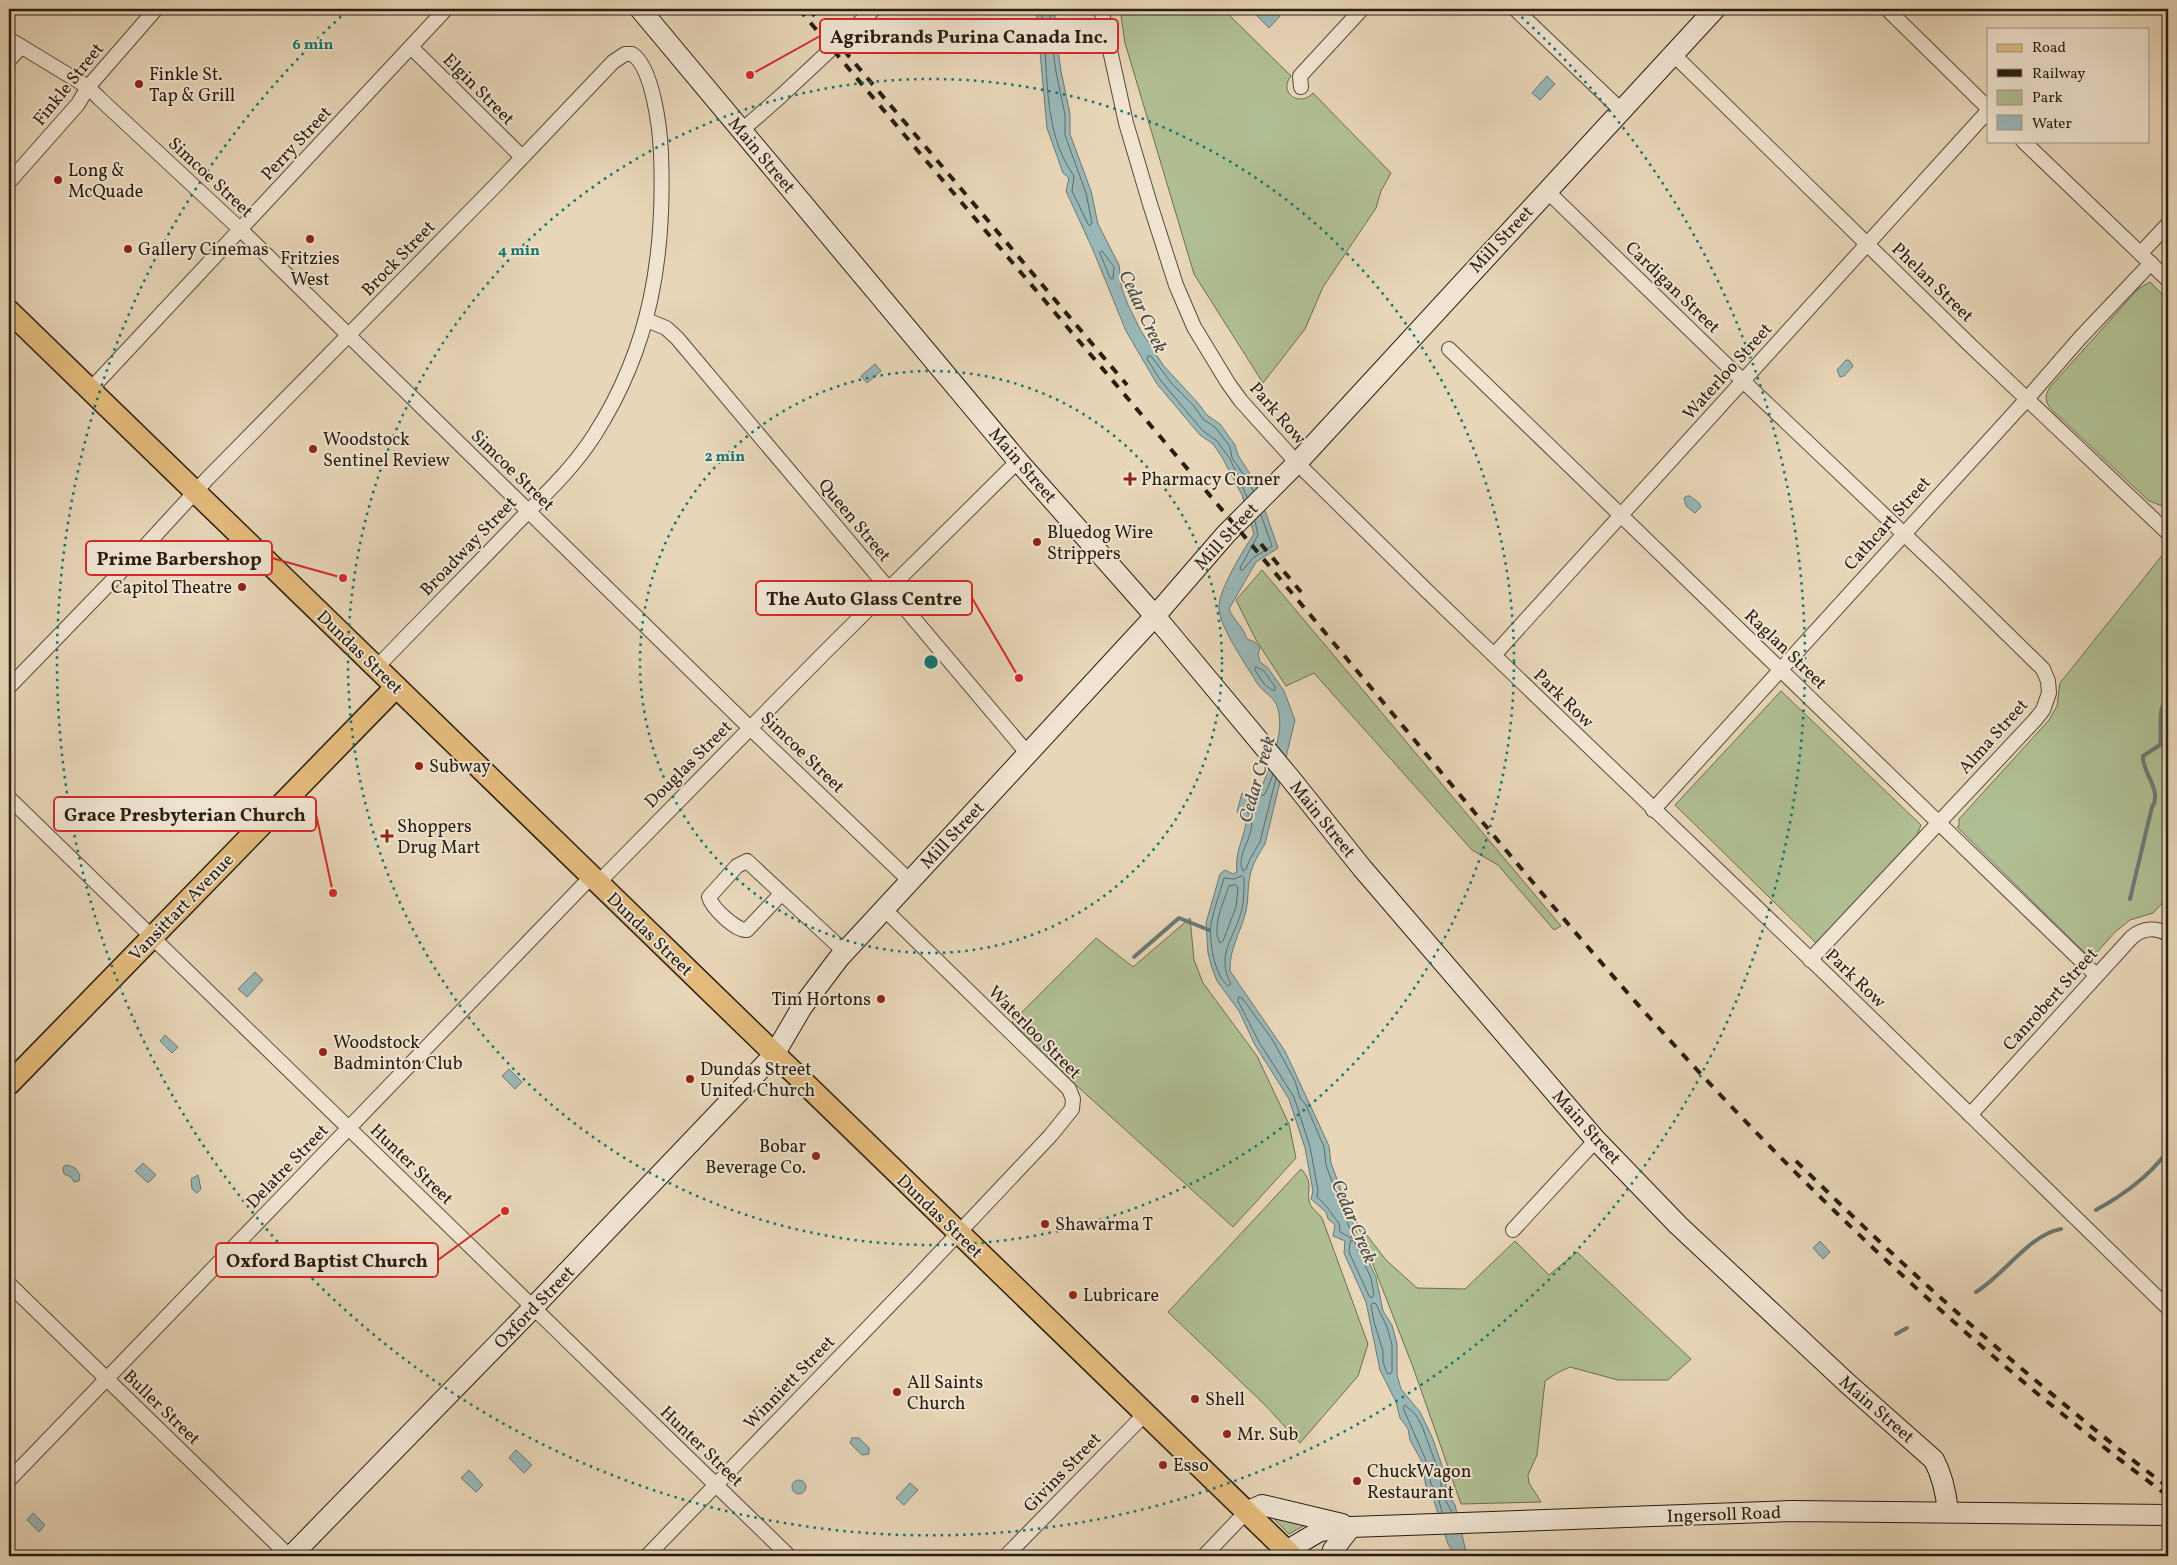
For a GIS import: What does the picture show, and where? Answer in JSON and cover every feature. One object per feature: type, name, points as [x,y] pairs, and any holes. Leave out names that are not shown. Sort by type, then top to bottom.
[{"type":"main road","name":"Main Street","points":[[640,9],[1018,461],[1155,616],[1362,868],[1596,1140],[1678,1225],[1847,1383],[1934,1460],[1941,1473],[1948,1511]]},
{"type":"main road","name":"Mill Street","points":[[774,1055],[802,1007],[845,952],[1155,616],[1226,534],[1297,462],[1715,9]]},
{"type":"main road","name":"Dundas Street","points":[[10,315],[197,492],[774,1055],[1289,1553]]},
{"type":"main road","name":"Vansittart Avenue","points":[[9,1084],[396,687]]},
{"type":"main road","name":"Oxford Street","points":[[290,1556],[533,1308],[774,1055]]},
{"type":"main road","points":[[1246,1512],[1262,1505],[1351,1527],[1333,1550],[1331,1556]]},
{"type":"main road","name":"Ingersoll Road","points":[[1289,1553],[1320,1531],[1351,1527],[1791,1511],[1948,1511],[2168,1515]]},
{"type":"street","name":"Finkle Street","points":[[9,182],[81,101],[88,88],[156,9]]},
{"type":"street","name":"Perry Street","points":[[90,390],[446,9]]},
{"type":"street","points":[[741,130],[787,91],[874,9]]},
{"type":"street","name":"Park Row","points":[[1101,9],[1126,123],[1176,285],[1194,327],[1228,383],[1297,462],[1653,810],[2168,1308]]},
{"type":"street","points":[[1301,87],[1300,76],[1362,9]]},
{"type":"street","points":[[1515,9],[1621,110]]},
{"type":"street","points":[[1887,9],[1987,109]]},
{"type":"street","name":"Simcoe Street","points":[[9,39],[88,88],[241,230],[750,728],[910,881]]},
{"type":"street","points":[[9,60],[21,47]]},
{"type":"street","name":"Elgin Street","points":[[411,48],[522,157]]},
{"type":"street","name":"Brock Street","points":[[9,687],[197,492],[206,479],[349,335],[613,62],[621,56],[629,54]]},
{"type":"street","name":"Broadway Street","points":[[376,668],[574,463],[595,434],[621,385],[647,320],[660,240],[662,208],[661,148],[654,104],[647,76],[639,60],[629,54]]},
{"type":"street","name":"Phelan Street","points":[[1674,55],[2027,399],[2168,533]]},
{"type":"street","name":"Waterloo Street","points":[[1494,655],[1987,111]]},
{"type":"street","points":[[2023,142],[2168,280]]},
{"type":"street","name":"Cardigan Street","points":[[1546,190],[1743,382],[1904,534]]},
{"type":"street","points":[[2141,253],[2168,224]]},
{"type":"street","name":"Cathcart Street","points":[[1653,810],[2027,399],[2080,338],[2151,263]]},
{"type":"street","name":"Queen Street","points":[[647,320],[666,328],[677,338],[1028,754]]},
{"type":"street","name":"Raglan Street","points":[[1450,349],[2096,975]]},
{"type":"street","name":"Douglas Street","points":[[594,880],[750,728],[1018,461]]},
{"type":"street","name":"Alma Street","points":[[1810,960],[2035,720],[2046,702],[2049,687],[2046,674],[2039,664],[1904,534]]},
{"type":"street","name":"Hunter Street","points":[[9,798],[150,938],[789,1556]]},
{"type":"street","points":[[782,894],[744,931],[732,924],[712,904],[709,897],[737,866],[744,862],[750,863],[845,952]]},
{"type":"street","name":"Delatre Street","points":[[9,1480],[349,1129],[594,880]]},
{"type":"street","name":"Waterloo Street","points":[[884,909],[1069,1089],[1073,1099],[1068,1116],[959,1234]]},
{"type":"street","name":"Canrobert Street","points":[[1970,1116],[2135,934],[2152,929],[2168,934]]},
{"type":"street","points":[[1513,1230],[1596,1140]]},
{"type":"street","name":"Winniett Street","points":[[647,1556],[959,1234]]},
{"type":"street","name":"Buller Street","points":[[9,1284],[290,1556]]},
{"type":"street","name":"Givins Street","points":[[1006,1556],[1145,1414]]},
{"type":"street","points":[[1204,1556],[1246,1512]]},
{"type":"green space","points":[[1120,9],[1223,9],[1291,76],[1287,88],[1292,96],[1302,99],[1313,93],[1391,173],[1381,191],[1376,208],[1323,287],[1305,329],[1263,383],[1194,274],[1125,43]]},
{"type":"green space","points":[[2150,282],[2168,300],[2168,508],[2149,501],[2053,411],[2046,399],[2050,387],[2138,289]]},
{"type":"green space","points":[[2168,548],[2168,897],[2153,913],[2130,920],[2114,933],[2091,959],[1957,827],[1959,826],[1959,819],[2049,720],[2057,706],[2060,683]]},
{"type":"green space","points":[[1262,570],[1561,926],[1554,930],[1498,865],[1472,850],[1314,673],[1286,686],[1256,640],[1236,600]]},
{"type":"green space","points":[[1781,691],[1921,825],[1917,835],[1816,943],[1675,805]]},
{"type":"green space","points":[[1190,918],[1194,960],[1203,983],[1257,1056],[1289,1124],[1296,1158],[1233,1227],[1078,1087],[1012,1022],[1096,938],[1133,967]]},
{"type":"green space","points":[[1301,1169],[1309,1184],[1309,1201],[1322,1218],[1368,1344],[1358,1376],[1300,1443],[1265,1405],[1168,1312]]},
{"type":"green space","points":[[1356,1221],[1386,1260],[1417,1288],[1465,1289],[1515,1241],[1549,1275],[1577,1252],[1691,1359],[1668,1380],[1618,1380],[1570,1367],[1557,1373],[1545,1381],[1537,1455],[1528,1475],[1529,1483],[1541,1502],[1461,1504],[1413,1367]]},
{"type":"green space","points":[[1270,1515],[1307,1524],[1289,1534]]},
{"type":"water","name":"Cedar Creek","points":[[1036,9],[1055,9],[1055,28],[1061,71],[1070,114],[1070,134],[1091,191],[1098,224],[1119,265],[1122,289],[1128,305],[1141,331],[1163,365],[1207,415],[1220,424],[1235,445],[1238,455],[1255,482],[1278,548],[1256,562],[1229,609],[1247,639],[1255,642],[1260,648],[1258,654],[1260,662],[1268,668],[1284,691],[1295,720],[1265,844],[1251,872],[1247,907],[1231,955],[1230,971],[1285,1051],[1329,1146],[1331,1163],[1363,1250],[1376,1277],[1383,1311],[1392,1325],[1397,1344],[1397,1375],[1401,1389],[1420,1412],[1432,1437],[1446,1477],[1446,1490],[1455,1505],[1467,1556],[1455,1556],[1448,1544],[1432,1495],[1426,1486],[1421,1460],[1410,1440],[1408,1429],[1400,1418],[1396,1402],[1380,1370],[1366,1302],[1344,1253],[1345,1241],[1333,1236],[1335,1225],[1328,1219],[1326,1212],[1311,1199],[1313,1191],[1305,1148],[1289,1099],[1255,1045],[1239,1011],[1217,981],[1212,968],[1208,953],[1206,923],[1220,874],[1225,870],[1233,874],[1237,872],[1238,851],[1247,818],[1237,812],[1242,793],[1249,796],[1261,790],[1278,740],[1279,730],[1280,719],[1278,709],[1241,657],[1224,626],[1219,609],[1222,592],[1254,534],[1242,495],[1222,457],[1213,444],[1200,435],[1157,384],[1126,331],[1093,250],[1066,191],[1069,178],[1063,173],[1047,128]]},
{"type":"water","points":[[1250,9],[1272,9],[1280,16],[1269,28]]},
{"type":"water","points":[[1547,76],[1555,84],[1540,100],[1532,93]]},
{"type":"water","points":[[1846,360],[1849,360],[1853,366],[1844,376],[1840,377],[1837,370]]},
{"type":"water","points":[[875,364],[881,371],[867,383],[861,376]]},
{"type":"water","points":[[1690,496],[1699,503],[1701,507],[1695,513],[1686,506],[1684,498]]},
{"type":"water","points":[[255,972],[263,980],[247,997],[238,989]]},
{"type":"water","points":[[165,1035],[178,1047],[172,1053],[160,1041]]},
{"type":"water","points":[[509,1069],[522,1082],[515,1089],[502,1076]]},
{"type":"water","points":[[143,1163],[156,1175],[148,1183],[135,1171]]},
{"type":"water","points":[[68,1165],[75,1168],[80,1175],[79,1181],[74,1182],[71,1177],[64,1174],[64,1166]]},
{"type":"water","points":[[198,1175],[201,1189],[197,1193],[192,1189],[191,1179]]},
{"type":"water","points":[[1820,1241],[1830,1252],[1823,1259],[1813,1248]]},
{"type":"water","points":[[852,1438],[859,1438],[869,1448],[869,1454],[862,1455],[850,1443]]},
{"type":"water","points":[[516,1450],[532,1465],[524,1473],[509,1458]]},
{"type":"water","points":[[469,1470],[483,1485],[476,1492],[461,1478]]},
{"type":"water","points":[[799,1480],[804,1482],[806,1487],[804,1492],[799,1494],[794,1492],[792,1487],[794,1482]]},
{"type":"water","points":[[910,1483],[918,1490],[904,1505],[896,1498]]},
{"type":"water","points":[[33,1513],[45,1525],[39,1532],[27,1520]]},
{"type":"waterway","points":[[2130,899],[2155,801],[2154,788],[2143,756],[2160,745],[2162,708],[2168,698]]},
{"type":"waterway","points":[[1134,957],[1179,918],[1209,930]]},
{"type":"waterway","points":[[2096,1210],[2117,1198],[2135,1184],[2168,1151]]},
{"type":"waterway","points":[[1976,1292],[2038,1239],[2050,1232],[2061,1229]]},
{"type":"waterway","points":[[1896,1334],[1907,1328]]},
{"type":"railway","points":[[799,9],[1548,900],[1681,1053],[1812,1189],[1949,1318],[2093,1439],[2168,1496]]},
{"type":"railway","points":[[809,9],[1127,385]]},
{"type":"railway","points":[[1261,544],[1301,592]]},
{"type":"railway","points":[[1796,1161],[1978,1331],[2088,1424],[2168,1487]]},
{"type":"place","name":"Agribrands Purina Canada Inc.","points":[[750,75]]},
{"type":"place","name":"Finkle St. Tap & Grill","points":[[139,84]]},
{"type":"place","name":"Long & McQuade","points":[[58,180]]},
{"type":"place","name":"Fritzies West","points":[[310,239]]},
{"type":"place","name":"Gallery Cinemas","points":[[128,249]]},
{"type":"place","name":"Woodstock Sentinel Review","points":[[313,449]]},
{"type":"place","name":"Pharmacy Corner","points":[[1130,479]]},
{"type":"place","name":"Bluedog Wire Strippers","points":[[1037,542]]},
{"type":"place","name":"Prime Barbershop","points":[[343,578]]},
{"type":"place","name":"Capitol Theatre","points":[[242,587]]},
{"type":"place","name":"The Auto Glass Centre","points":[[1019,678]]},
{"type":"place","name":"Subway","points":[[419,766]]},
{"type":"place","name":"Shoppers Drug Mart","points":[[387,836]]},
{"type":"place","name":"Grace Presbyterian Church","points":[[333,893]]},
{"type":"place","name":"Tim Hortons","points":[[881,999]]},
{"type":"place","name":"Woodstock Badminton Club","points":[[323,1052]]},
{"type":"place","name":"Dundas Street United Church","points":[[690,1079]]},
{"type":"place","name":"Bobar Beverage Co.","points":[[816,1156]]},
{"type":"place","name":"Oxford Baptist Church","points":[[505,1211]]},
{"type":"place","name":"Shawarma T","points":[[1045,1224]]},
{"type":"place","name":"Lubricare","points":[[1073,1295]]},
{"type":"place","name":"All Saints Church","points":[[897,1392]]},
{"type":"place","name":"Shell","points":[[1195,1399]]},
{"type":"place","name":"Mr. Sub","points":[[1227,1434]]},
{"type":"place","name":"Esso","points":[[1163,1465]]},
{"type":"place","name":"ChuckWagon Restaurant","points":[[1357,1481]]}]
